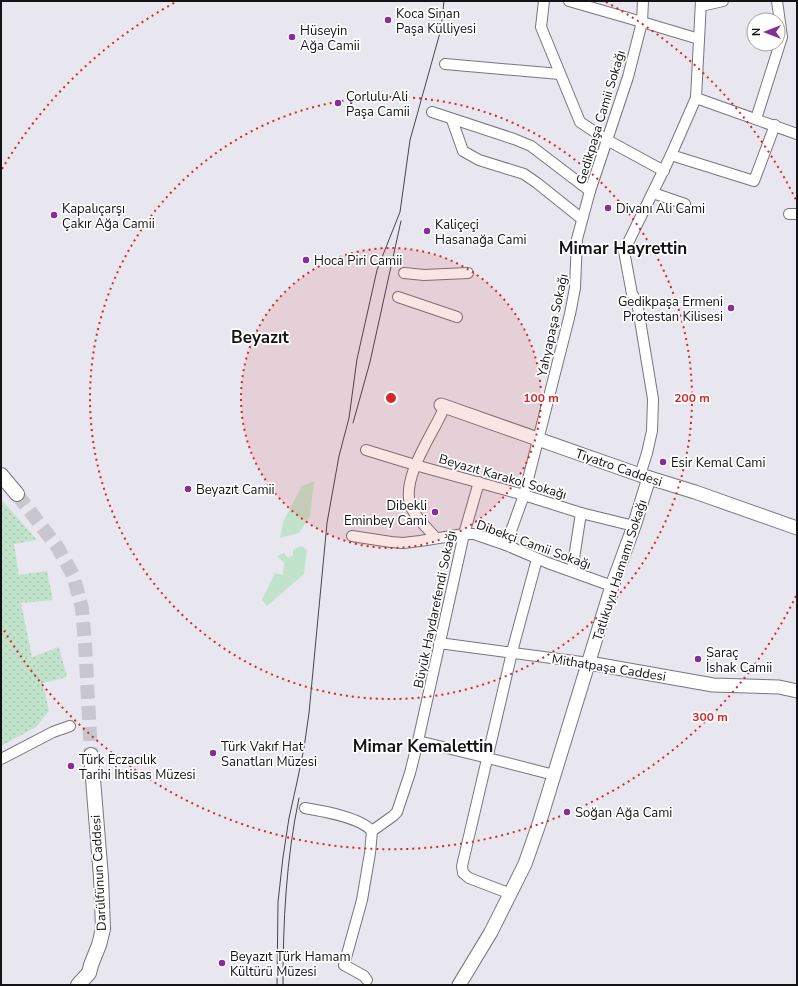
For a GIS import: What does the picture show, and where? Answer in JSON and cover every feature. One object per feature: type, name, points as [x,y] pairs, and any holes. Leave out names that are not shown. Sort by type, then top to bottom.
[{"type":"main road","points":[[1,475],[17,494]]},
{"type":"main road","name":"Darülfünun Caddesi","points":[[78,985],[89,973],[103,929],[101,877],[91,755]]},
{"type":"main road","points":[[69,985],[91,965]]},
{"type":"street","points":[[544,1],[542,27],[580,122],[607,140],[664,171]]},
{"type":"street","points":[[570,1],[699,39]]},
{"type":"street","name":"Gedikpaşa Camii Sokağı","points":[[577,239],[590,191],[628,77],[642,22],[643,1]]},
{"type":"street","points":[[644,476],[652,431],[653,399],[637,302],[632,294],[624,251],[664,171],[696,98],[701,3],[723,1]]},
{"type":"street","points":[[756,119],[782,37],[777,1]]},
{"type":"street","points":[[445,64],[560,74]]},
{"type":"street","points":[[696,98],[797,134]]},
{"type":"street","points":[[432,112],[452,120],[514,138],[531,146],[590,191]]},
{"type":"street","points":[[452,120],[463,151],[479,160],[524,174],[582,219]]},
{"type":"street","points":[[671,156],[754,181],[775,126]]},
{"type":"street","points":[[653,193],[685,204]]},
{"type":"street","name":"Yahyapaşa Sokağı","points":[[506,546],[524,495],[575,288],[577,239]]},
{"type":"street","points":[[404,272],[424,275],[468,272]]},
{"type":"street","points":[[398,297],[458,317]]},
{"type":"street","points":[[436,538],[423,524],[410,506],[408,492],[415,465],[441,415],[443,405]]},
{"type":"street","name":"Tiyatro Caddesi","points":[[443,405],[797,528]]},
{"type":"street","name":"Beyazıt Karakol Sokağı","points":[[366,450],[524,495],[581,513],[634,526]]},
{"type":"street","name":"Tatlıkuyu Hamamı Sokağı","points":[[459,985],[485,944],[525,864],[539,824],[612,586],[634,526],[644,476]]},
{"type":"street","name":"Büyük Haydarefendi Sokağı","points":[[372,831],[397,812],[410,773],[464,534],[478,482]]},
{"type":"street","points":[[572,571],[581,513]]},
{"type":"street","name":"Dibekçi Camii Sokağı","points":[[352,536],[403,543],[464,534],[474,534],[612,586]]},
{"type":"street","points":[[511,894],[469,878],[463,873],[462,866],[512,653],[537,559]]},
{"type":"street","name":"Mithatpaşa Caddesi","points":[[439,643],[589,663],[713,685],[779,687],[797,691]]},
{"type":"street","points":[[1,759],[52,732],[70,726]]},
{"type":"street","points":[[418,741],[554,775]]},
{"type":"street","points":[[305,808],[344,817],[364,824],[372,831],[362,900],[344,965],[364,976],[367,980]]},
{"type":"green space","points":[[314,481],[310,516],[299,533],[280,538],[283,522],[302,486]]},
{"type":"green space","points":[[1,499],[37,540],[14,544],[19,575],[47,571],[53,600],[21,603],[32,657],[59,647],[67,677],[43,683],[49,711],[36,727],[1,746]]},
{"type":"green space","points":[[301,546],[307,550],[304,574],[267,606],[262,600],[275,573],[283,575],[284,562],[277,556],[284,553],[288,558],[293,555],[293,550]]},
{"type":"tunnel","points":[[17,494],[58,548],[73,575],[82,608],[91,755]]},
{"type":"tram line","points":[[277,985],[278,902],[289,818],[304,748],[309,713],[327,523],[339,456],[349,418],[357,359],[377,270],[400,212],[410,140],[441,29],[444,1]]},
{"type":"tram line","points":[[353,423],[370,362],[401,221]]},
{"type":"tram line","points":[[283,985],[286,891],[291,845],[299,798]]},
{"type":"place","name":"Koca Sinan Paşa Külliyesi","points":[[388,20]]},
{"type":"place","name":"Hüseyin Ağa Camii","points":[[292,37]]},
{"type":"place","name":"Çorlulu Ali Paşa Camii","points":[[338,103]]},
{"type":"place","name":"Divanı Ali Cami","points":[[608,208]]},
{"type":"place","name":"Kapalıçarşı Çakır Ağa Camii","points":[[54,215]]},
{"type":"place","name":"Kaliçeçi Hasanağa Cami","points":[[427,231]]},
{"type":"place","name":"Hoca Piri Camii","points":[[306,260]]},
{"type":"place","name":"Gedikpaşa Ermeni Protestan Kilisesi","points":[[731,308]]},
{"type":"place","name":"Esir Kemal Cami","points":[[663,462]]},
{"type":"place","name":"Beyazıt Camii","points":[[188,489]]},
{"type":"place","name":"Dibekli Eminbey Cami","points":[[435,512]]},
{"type":"place","name":"Saraç İshak Camii","points":[[698,659]]},
{"type":"place","name":"Türk Vakıf Hat Sanatları Müzesi","points":[[213,753]]},
{"type":"place","name":"Türk Eczacılık Tarihi İhtisas Müzesi","points":[[71,766]]},
{"type":"place","name":"Soğan Ağa Cami","points":[[567,812]]},
{"type":"place","name":"Beyazıt Türk Hamam Kültürü Müzesi","points":[[222,963]]},
{"type":"district","name":"Mimar Hayrettin","points":[[623,248]]},
{"type":"district","name":"Beyazıt","points":[[260,337]]},
{"type":"district","name":"Mimar Kemalettin","points":[[423,746]]}]
